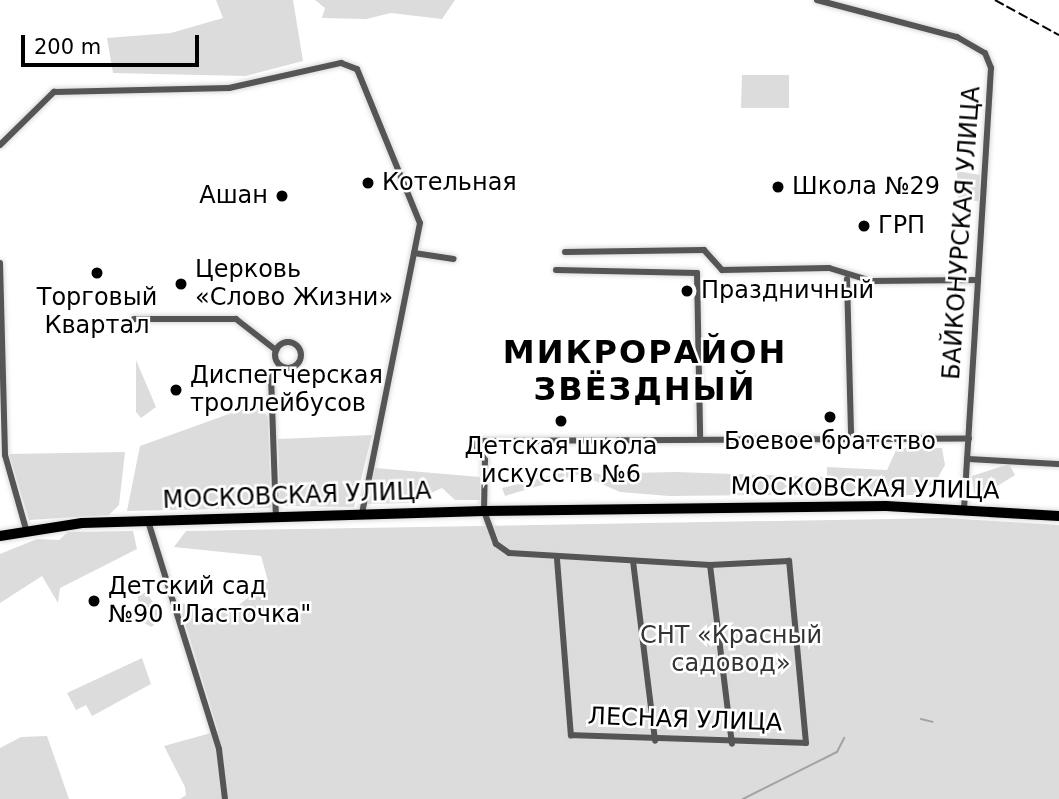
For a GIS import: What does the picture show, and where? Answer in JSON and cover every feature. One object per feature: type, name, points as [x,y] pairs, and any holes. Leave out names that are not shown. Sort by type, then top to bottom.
[{"type":"main road","name":"МОСКОВСКАЯ УЛИЦА","points":[[0,537],[26,529],[148,521],[484,511],[964,509],[1059,516]]},
{"type":"street","name":"БАЙКОНУРСКАЯ УЛИЦА","points":[[817,0],[957,37],[985,53],[990,84],[964,509]]},
{"type":"street","points":[[0,145],[54,92],[229,88],[265,75],[350,64],[417,210],[414,253],[362,514]]},
{"type":"street","points":[[565,253],[704,250],[722,270],[829,268],[872,281],[978,280]]},
{"type":"street","points":[[414,253],[454,259]]},
{"type":"street","points":[[0,263],[5,455],[26,529]]},
{"type":"street","points":[[556,270],[697,273],[700,436]]},
{"type":"street","points":[[848,279],[851,435]]},
{"type":"street","points":[[134,319],[236,319],[276,350],[281,366]]},
{"type":"street","points":[[276,350],[290,342],[300,350],[296,366],[281,366]]},
{"type":"street","points":[[276,519],[271,378],[281,366]]},
{"type":"street","points":[[732,744],[710,565],[557,559],[509,553],[496,544],[484,511],[485,460],[473,441],[851,435],[968,438]]},
{"type":"street","points":[[967,458],[1059,464]]},
{"type":"street","points":[[148,521],[219,749],[225,799]]},
{"type":"street","name":"ЛЕСНАЯ УЛИЦА","points":[[557,559],[571,735],[732,744],[806,743],[789,561],[710,565]]},
{"type":"street","points":[[633,561],[655,741]]},
{"type":"green space","points":[[216,0],[293,0],[303,61],[245,76],[113,73],[107,38],[171,33],[223,18]]},
{"type":"green space","points":[[315,0],[455,0],[442,19],[391,13],[366,19],[322,18],[325,8]]},
{"type":"green space","points":[[742,75],[789,75],[789,108],[741,108]]},
{"type":"green space","points":[[957,171],[980,175],[979,201],[958,200]]},
{"type":"green space","points":[[136,360],[156,407],[141,418],[136,412]]},
{"type":"green space","points":[[251,406],[261,406],[268,418],[271,508],[127,511],[140,446]]},
{"type":"green space","points":[[372,435],[354,507],[280,506],[278,439]]},
{"type":"green space","points":[[897,448],[942,448],[945,465],[936,481],[916,495],[891,495],[889,486],[863,494],[669,496],[620,492],[579,474],[505,496],[502,488],[577,469],[629,481],[632,473],[675,472],[827,477],[827,467],[887,470]]},
{"type":"green space","points":[[125,452],[119,505],[109,515],[29,520],[9,454]]},
{"type":"green space","points":[[1009,464],[1015,475],[975,500],[972,476]]},
{"type":"green space","points":[[375,468],[480,477],[480,500],[455,500],[442,488],[408,503],[367,504]]},
{"type":"green space","name":"СНТ «Красный садовод»","points":[[946,518],[1059,525],[1059,799],[180,799],[186,795],[185,787],[164,746],[218,731],[179,603],[232,611],[268,581],[261,556],[174,547],[186,531]]},
{"type":"green space","points":[[133,531],[137,549],[60,588],[58,603],[42,576],[0,603],[0,554],[37,539],[59,540],[68,532]]},
{"type":"green space","points":[[146,592],[162,615],[152,627],[140,621],[138,596]]},
{"type":"green space","points":[[142,658],[151,684],[92,716],[86,705],[76,710],[67,693]]},
{"type":"green space","points":[[47,736],[69,799],[0,799],[0,748],[21,737]]},
{"type":"waterway","points":[[921,719],[933,722]]},
{"type":"waterway","points":[[743,799],[837,752],[844,738]]},
{"type":"railway","points":[[995,0],[1059,35]]},
{"type":"place","name":"Котельная","points":[[368,183]]},
{"type":"place","name":"Школа №29","points":[[778,187]]},
{"type":"place","name":"Ашан","points":[[282,196]]},
{"type":"place","name":"ГРП","points":[[864,226]]},
{"type":"place","name":"Торговый Квартал","points":[[97,273]]},
{"type":"place","name":"Церковь «Слово Жизни»","points":[[181,284]]},
{"type":"place","name":"Праздничный","points":[[687,291]]},
{"type":"place","name":"Диспетчерская троллейбусов","points":[[176,390]]},
{"type":"place","name":"Боевое братство","points":[[830,417]]},
{"type":"place","name":"Детская школа искусств №6","points":[[561,421]]},
{"type":"place","name":"Детский сад №90 \"Ласточка\"","points":[[94,601]]},
{"type":"district","name":"МИКРОРАЙОН ЗВЁЗДНЫЙ","points":[[645,372]]}]
